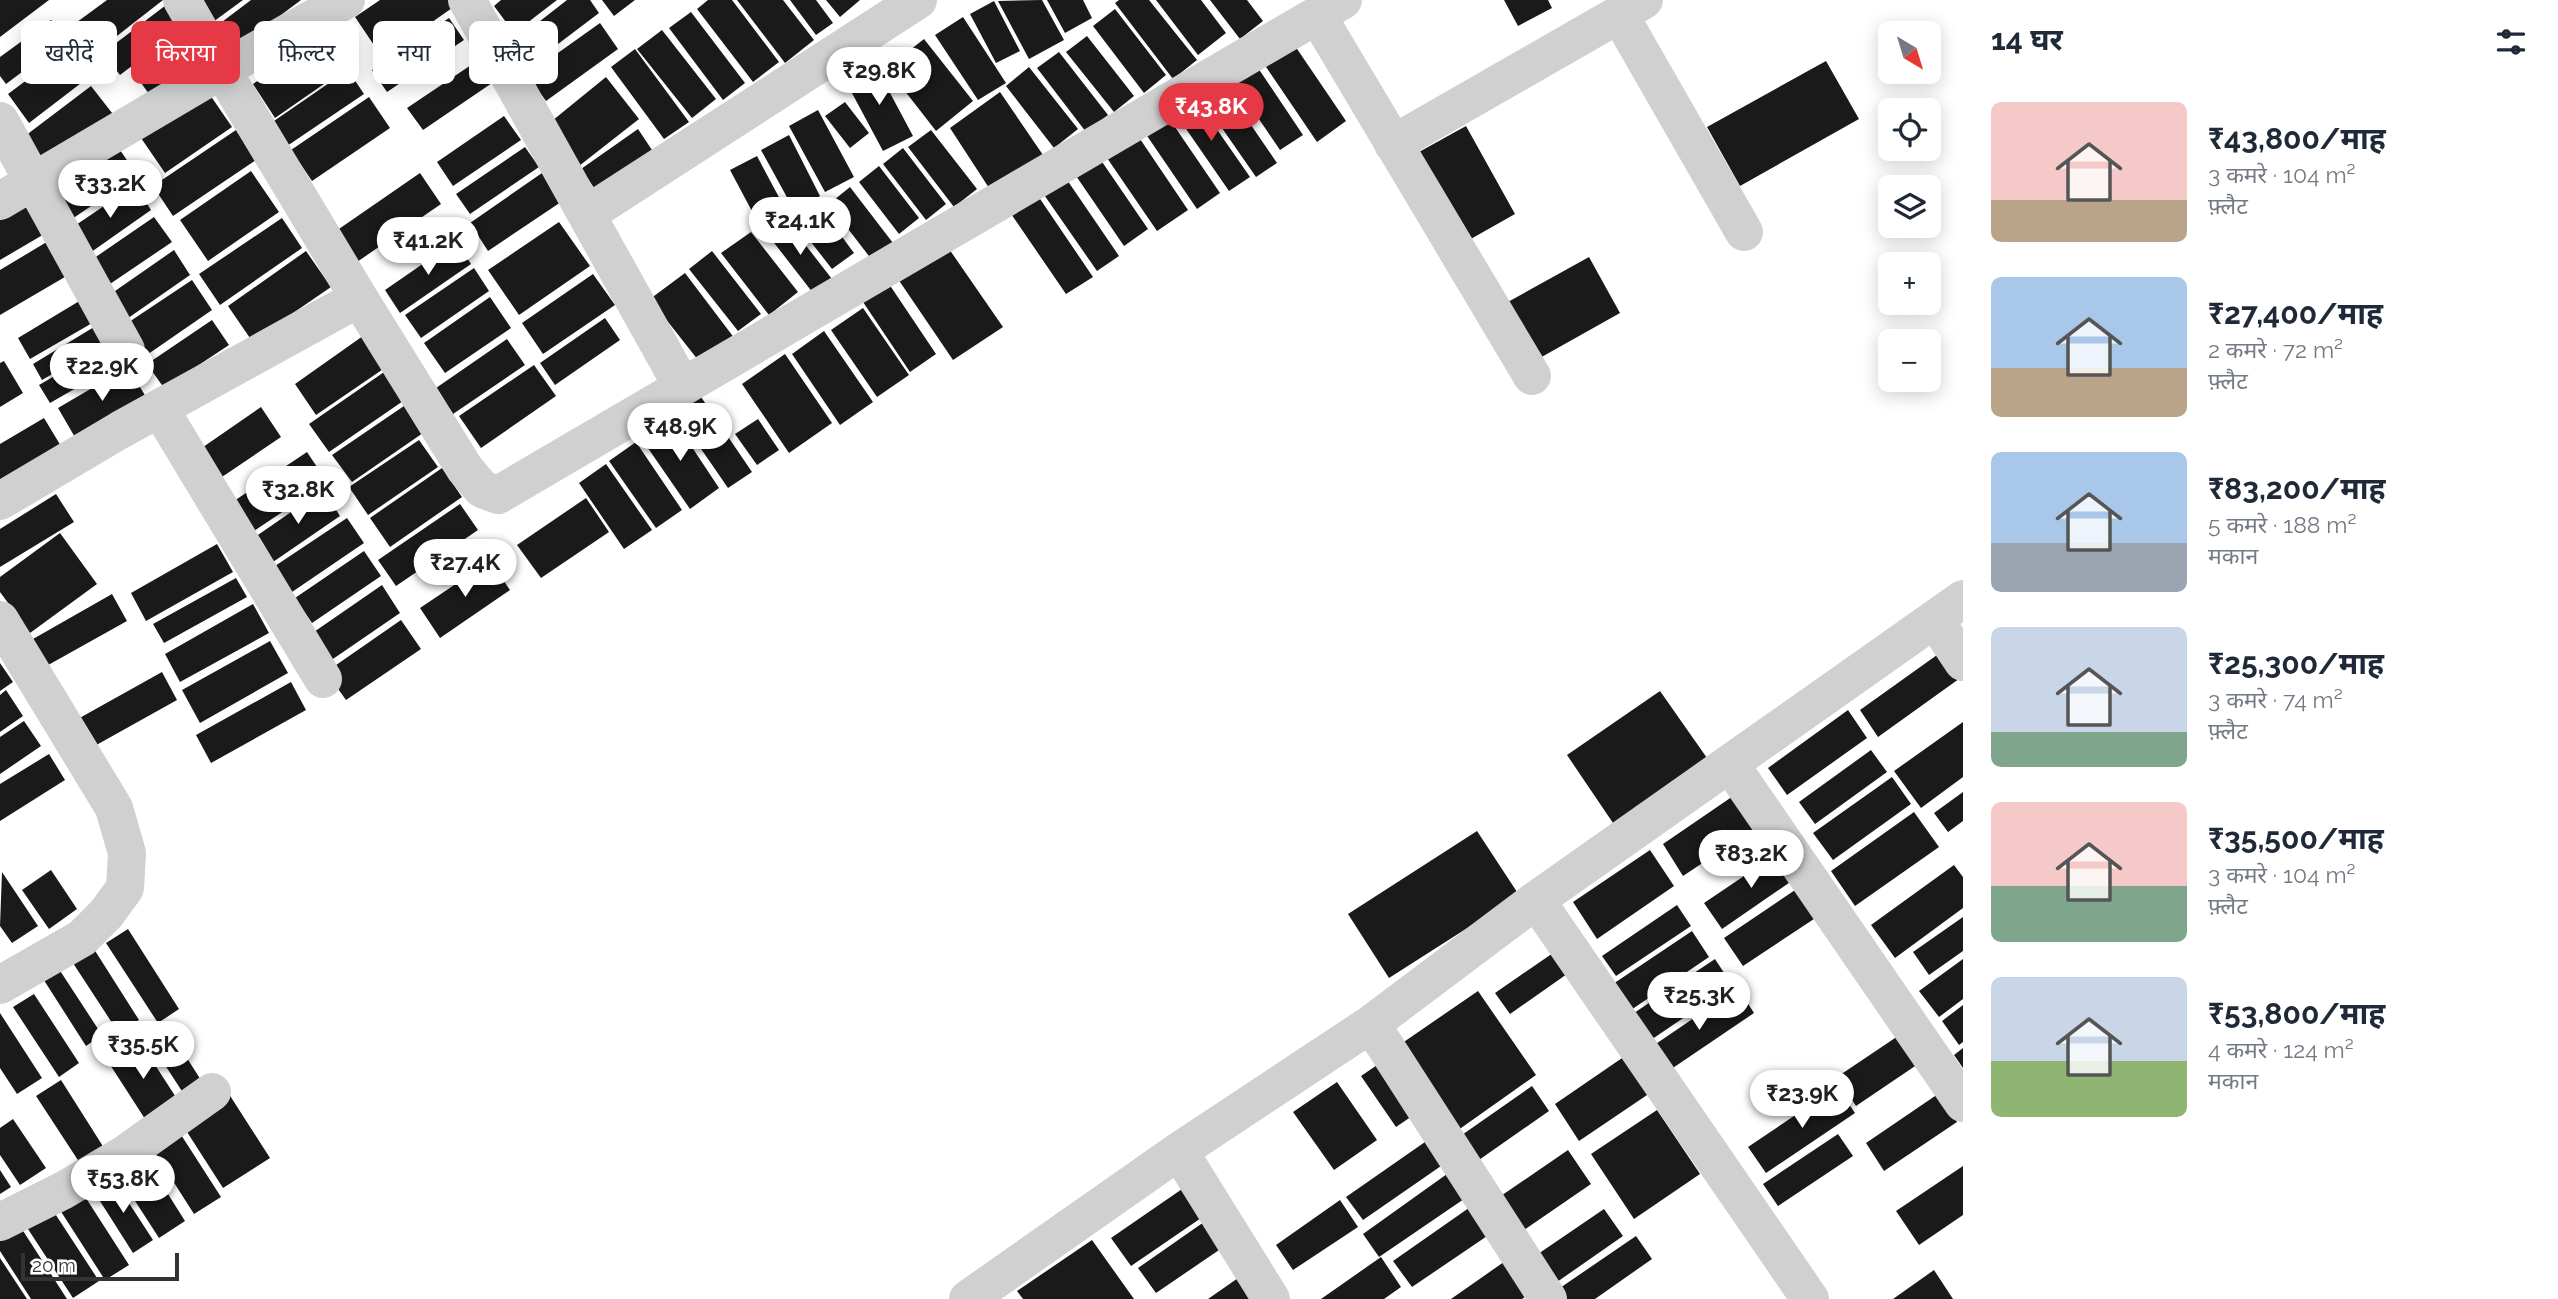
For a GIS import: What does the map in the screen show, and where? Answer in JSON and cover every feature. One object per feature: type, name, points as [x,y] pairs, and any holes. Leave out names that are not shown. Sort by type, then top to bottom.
[{"type":"street","points":[[182,0],[194,21]]},
{"type":"street","points":[[240,60],[346,0]]},
{"type":"street","points":[[467,0],[682,386]]},
{"type":"street","points":[[587,214],[918,0]]},
{"type":"street","points":[[1393,144],[1631,7],[1744,232]]},
{"type":"street","points":[[230,84],[465,469],[482,489],[498,495],[1330,8],[1393,144],[1532,376]]},
{"type":"street","points":[[0,201],[198,84]]},
{"type":"street","points":[[0,121],[126,351]]},
{"type":"street","points":[[0,501],[120,430],[359,298]]},
{"type":"street","points":[[160,410],[323,679]]},
{"type":"street","points":[[977,1297],[1179,1151],[1371,1024],[1536,900],[1949,609],[1963,662]]},
{"type":"street","points":[[0,620],[114,808],[127,853],[125,888],[106,914],[82,938],[0,985]]},
{"type":"street","points":[[1730,764],[1963,1103]]},
{"type":"street","points":[[1536,900],[1810,1299]]},
{"type":"street","points":[[1371,1024],[1548,1299]]},
{"type":"street","points":[[0,1222],[64,1190],[125,1154],[212,1092]]},
{"type":"street","points":[[1179,1151],[1271,1299]]},
{"type":"building","points":[[0,0],[49,0],[21,21],[0,37]]},
{"type":"building","points":[[107,0],[163,0],[136,21],[131,21],[131,25],[117,36],[117,21],[78,21]]},
{"type":"building","points":[[197,0],[243,0],[214,21]]},
{"type":"building","points":[[251,0],[301,0],[273,21],[254,21],[254,35],[240,46],[240,21],[223,21]]},
{"type":"building","points":[[380,0],[451,0],[455,6],[434,21],[373,21],[373,44],[355,17]]},
{"type":"building","points":[[501,0],[557,0],[530,21],[505,21],[494,6]]},
{"type":"building","points":[[567,0],[590,0],[599,13],[558,44],[558,21],[540,21]]},
{"type":"building","points":[[602,0],[635,0],[614,16]]},
{"type":"building","points":[[708,0],[732,0],[779,62],[753,82],[697,9]]},
{"type":"building","points":[[737,0],[783,0],[814,40],[785,63]]},
{"type":"building","points":[[790,0],[816,0],[833,23],[816,35]]},
{"type":"building","points":[[826,0],[860,0],[840,17]]},
{"type":"building","points":[[1042,0],[1064,40],[1029,59],[998,1]]},
{"type":"building","points":[[1047,0],[1083,0],[1092,18],[1065,33]]},
{"type":"building","points":[[1119,0],[1149,0],[1197,60],[1173,79],[1115,3]]},
{"type":"building","points":[[1156,0],[1201,0],[1226,33],[1198,55]]},
{"type":"building","points":[[1210,0],[1247,0],[1263,21],[1240,39]]},
{"type":"building","points":[[1504,0],[1548,0],[1552,8],[1518,26]]},
{"type":"building","points":[[994,1],[1020,51],[996,63],[970,14]]},
{"type":"building","points":[[170,2],[185,21],[145,21]]},
{"type":"building","points":[[1115,9],[1166,75],[1144,93],[1093,26]]},
{"type":"building","points":[[691,12],[745,83],[723,100],[669,28]]},
{"type":"building","points":[[963,17],[1006,83],[978,100],[935,35]]},
{"type":"building","points":[[600,23],[618,49],[546,101],[534,84],[558,84],[558,53]]},
{"type":"building","points":[[455,27],[464,40],[455,46]]},
{"type":"building","points":[[662,30],[716,99],[692,118],[637,49]]},
{"type":"building","points":[[131,32],[131,67],[120,75],[117,71],[117,42]]},
{"type":"building","points":[[1087,36],[1134,96],[1114,112],[1066,52]]},
{"type":"building","points":[[924,39],[973,101],[936,131],[887,68]]},
{"type":"building","points":[[1291,40],[1346,121],[1317,142],[1262,61]]},
{"type":"building","points":[[21,42],[21,73],[6,84],[0,76],[0,57]]},
{"type":"building","points":[[635,49],[689,122],[664,139],[611,67]]},
{"type":"building","points":[[1059,52],[1108,115],[1086,132],[1037,68]]},
{"type":"building","points":[[1826,61],[1859,119],[1740,186],[1707,127]]},
{"type":"building","points":[[1254,62],[1303,135],[1280,150],[1231,78]]},
{"type":"building","points":[[874,63],[913,136],[883,151],[845,80]]},
{"type":"building","points":[[469,66],[469,84],[491,84],[423,130],[407,108],[443,84],[455,84],[455,76]]},
{"type":"building","points":[[1029,67],[1078,129],[1054,148],[1006,86]]},
{"type":"building","points":[[606,77],[639,119],[579,166],[547,125]]},
{"type":"building","points":[[1221,81],[1277,163],[1256,177],[1199,95]]},
{"type":"building","points":[[254,83],[324,84],[275,118]]},
{"type":"building","points":[[21,84],[80,84],[29,123],[8,94]]},
{"type":"building","points":[[142,84],[170,84],[152,98]]},
{"type":"building","points":[[328,84],[357,84],[364,94],[287,146],[271,123]]},
{"type":"building","points":[[382,84],[399,84],[387,92]]},
{"type":"building","points":[[91,86],[116,118],[49,168],[25,136]]},
{"type":"building","points":[[208,92],[232,127],[165,173],[141,138]]},
{"type":"building","points":[[1000,92],[1043,155],[991,191],[950,128]]},
{"type":"building","points":[[1193,95],[1250,177],[1229,191],[1173,110]]},
{"type":"building","points":[[369,97],[390,128],[312,181],[291,150]]},
{"type":"building","points":[[845,102],[869,133],[850,148],[825,116]]},
{"type":"building","points":[[818,110],[854,177],[825,192],[789,126]]},
{"type":"building","points":[[1164,111],[1220,193],[1197,209],[1141,127]]},
{"type":"building","points":[[504,116],[521,140],[453,186],[437,162]]},
{"type":"building","points":[[1466,126],[1515,214],[1469,240],[1419,152]]},
{"type":"building","points":[[638,129],[654,153],[597,192],[581,169]]},
{"type":"building","points":[[236,130],[256,160],[173,216],[153,186]]},
{"type":"building","points":[[931,130],[977,189],[954,207],[908,147]]},
{"type":"building","points":[[1136,133],[1188,210],[1157,231],[1105,155]]},
{"type":"building","points":[[789,135],[820,196],[794,210],[761,150]]},
{"type":"building","points":[[525,147],[539,167],[470,214],[456,194]]},
{"type":"building","points":[[903,148],[946,204],[926,220],[883,164]]},
{"type":"building","points":[[120,150],[137,175],[66,223],[49,198]]},
{"type":"building","points":[[1096,153],[1148,229],[1124,246],[1072,170]]},
{"type":"building","points":[[757,156],[789,216],[762,230],[730,170]]},
{"type":"building","points":[[879,166],[919,218],[899,234],[859,182]]},
{"type":"building","points":[[251,171],[279,212],[208,261],[180,220]]},
{"type":"building","points":[[420,173],[441,204],[357,262],[336,231]]},
{"type":"building","points":[[542,173],[561,202],[488,251],[470,223]]},
{"type":"building","points":[[1063,174],[1119,256],[1097,271],[1040,189]]},
{"type":"building","points":[[135,185],[151,210],[87,255],[70,229]]},
{"type":"building","points":[[850,187],[893,243],[872,260],[829,204]]},
{"type":"building","points":[[1034,190],[1093,277],[1066,294],[1007,208]]},
{"type":"building","points":[[26,200],[46,233],[0,260],[0,216]]},
{"type":"building","points":[[816,202],[854,253],[832,269],[793,219]]},
{"type":"building","points":[[154,217],[172,242],[104,288],[87,263]]},
{"type":"building","points":[[282,218],[302,248],[220,305],[199,274]]},
{"type":"building","points":[[786,220],[832,279],[813,293],[768,235]]},
{"type":"building","points":[[559,222],[590,266],[519,315],[488,270]]},
{"type":"building","points":[[751,232],[798,292],[769,315],[721,253]]},
{"type":"building","points":[[50,240],[70,274],[0,315],[0,270]]},
{"type":"building","points":[[456,241],[471,264],[400,313],[385,290]]},
{"type":"building","points":[[947,246],[1003,327],[953,360],[898,279]]},
{"type":"building","points":[[174,250],[190,275],[121,323],[105,298]]},
{"type":"building","points":[[306,251],[331,287],[252,341],[228,306]]},
{"type":"building","points":[[712,251],[761,314],[738,331],[689,269]]},
{"type":"building","points":[[1589,257],[1620,313],[1538,359],[1506,303]]},
{"type":"building","points":[[474,268],[489,291],[421,338],[405,315]]},
{"type":"building","points":[[685,273],[735,339],[702,365],[650,299]]},
{"type":"building","points":[[593,274],[615,305],[543,354],[522,323]]},
{"type":"building","points":[[192,280],[212,310],[141,359],[120,328]]},
{"type":"building","points":[[887,281],[936,354],[910,372],[861,299]]},
{"type":"building","points":[[490,297],[511,328],[445,373],[424,343]]},
{"type":"building","points":[[81,300],[94,322],[30,359],[18,338]]},
{"type":"building","points":[[863,308],[909,375],[877,397],[831,330]]},
{"type":"building","points":[[605,318],[620,340],[555,385],[540,363]]},
{"type":"building","points":[[212,320],[229,345],[164,388],[147,364]]},
{"type":"building","points":[[99,324],[109,341],[42,380],[33,364]]},
{"type":"building","points":[[370,331],[392,363],[316,415],[295,384]]},
{"type":"building","points":[[824,331],[873,402],[840,425],[792,354]]},
{"type":"building","points":[[507,339],[525,365],[453,414],[436,388]]},
{"type":"building","points":[[108,345],[118,364],[50,403],[39,385]]},
{"type":"building","points":[[785,354],[832,423],[789,453],[742,384]]},
{"type":"building","points":[[4,361],[23,393],[0,407],[0,363]]},
{"type":"building","points":[[534,365],[556,396],[481,448],[459,416]]},
{"type":"building","points":[[128,367],[146,397],[76,439],[58,408]]},
{"type":"building","points":[[387,370],[406,399],[329,452],[309,424]]},
{"type":"building","points":[[701,397],[752,472],[728,488],[677,414]]},
{"type":"building","points":[[404,406],[423,433],[352,482],[332,455]]},
{"type":"building","points":[[261,407],[281,437],[213,483],[193,454]]},
{"type":"building","points":[[672,417],[719,488],[690,509],[641,438]]},
{"type":"building","points":[[44,418],[64,451],[0,489],[0,444]]},
{"type":"building","points":[[758,419],[779,450],[757,465],[735,434]]},
{"type":"building","points":[[419,440],[438,467],[368,515],[349,487]]},
{"type":"building","points":[[636,442],[682,510],[656,528],[609,461]]},
{"type":"building","points":[[307,452],[327,482],[251,533],[231,503]]},
{"type":"building","points":[[606,464],[652,530],[624,549],[579,483]]},
{"type":"building","points":[[442,468],[462,497],[390,547],[370,518]]},
{"type":"building","points":[[323,490],[340,516],[273,562],[255,537]]},
{"type":"building","points":[[56,494],[74,522],[0,567],[0,529]]},
{"type":"building","points":[[586,498],[609,532],[541,578],[517,545]]},
{"type":"building","points":[[460,504],[478,530],[396,586],[378,560]]},
{"type":"building","points":[[347,518],[364,543],[292,592],[275,566]]},
{"type":"building","points":[[60,533],[97,584],[30,633],[0,592],[0,577]]},
{"type":"building","points":[[217,544],[233,572],[146,621],[131,593]]},
{"type":"building","points":[[364,551],[381,576],[312,623],[295,598]]},
{"type":"building","points":[[490,561],[510,590],[440,638],[420,608]]},
{"type":"building","points":[[236,578],[247,597],[164,643],[153,624]]},
{"type":"building","points":[[382,585],[400,613],[330,661],[311,634]]},
{"type":"building","points":[[112,594],[127,621],[41,669],[26,643]]},
{"type":"building","points":[[253,604],[269,633],[180,682],[165,654]]},
{"type":"building","points":[[401,620],[421,649],[346,700],[326,672]]},
{"type":"building","points":[[270,641],[288,673],[200,723],[182,690]]},
{"type":"building","points":[[1944,650],[1963,676],[1878,737],[1860,710]]},
{"type":"building","points":[[0,663],[13,682],[0,691]]},
{"type":"building","points":[[162,672],[177,700],[91,748],[76,720]]},
{"type":"building","points":[[291,682],[306,710],[211,763],[196,735]]},
{"type":"building","points":[[6,690],[23,716],[0,732],[0,695]]},
{"type":"building","points":[[1660,691],[1707,758],[1613,823],[1567,755]]},
{"type":"building","points":[[1848,710],[1867,738],[1787,795],[1768,768]]},
{"type":"building","points":[[24,721],[41,746],[0,774],[0,737]]},
{"type":"building","points":[[1963,722],[1963,777],[1921,808],[1894,771]]},
{"type":"building","points":[[1871,750],[1887,772],[1815,824],[1799,802]]},
{"type":"building","points":[[49,754],[65,780],[0,821],[0,784]]},
{"type":"building","points":[[1892,777],[1911,804],[1833,860],[1813,833]]},
{"type":"building","points":[[1739,792],[1761,824],[1683,876],[1663,844]]},
{"type":"building","points":[[1963,792],[1963,821],[1948,832],[1934,813]]},
{"type":"building","points":[[1914,812],[1939,847],[1855,906],[1831,871]]},
{"type":"building","points":[[1477,831],[1519,895],[1389,978],[1348,914]]},
{"type":"building","points":[[1650,850],[1674,886],[1597,939],[1573,902]]},
{"type":"building","points":[[1781,851],[1799,876],[1722,929],[1704,903]]},
{"type":"building","points":[[1954,865],[1963,877],[1963,908],[1895,958],[1871,925]]},
{"type":"building","points":[[51,870],[77,909],[49,929],[22,890]]},
{"type":"building","points":[[2,872],[38,926],[12,943],[0,926]]},
{"type":"building","points":[[1804,884],[1823,913],[1743,966],[1724,938]]},
{"type":"building","points":[[1677,905],[1691,926],[1616,976],[1602,956]]},
{"type":"building","points":[[1963,917],[1963,951],[1929,975],[1913,952]]},
{"type":"building","points":[[128,929],[179,1009],[158,1023],[106,943]]},
{"type":"building","points":[[1692,931],[1709,957],[1628,1012],[1610,986]]},
{"type":"building","points":[[92,946],[139,1020],[118,1032],[71,960]]},
{"type":"building","points":[[1553,953],[1567,974],[1510,1014],[1495,993]]},
{"type":"building","points":[[1715,959],[1732,985],[1639,1048],[1622,1021]]},
{"type":"building","points":[[1963,959],[1963,999],[1939,1017],[1919,991]]},
{"type":"building","points":[[55,963],[102,1035],[86,1046],[40,974]]},
{"type":"building","points":[[1738,988],[1754,1013],[1661,1076],[1644,1052]]},
{"type":"building","points":[[1478,991],[1536,1075],[1454,1133],[1395,1048]]},
{"type":"building","points":[[34,994],[79,1063],[59,1077],[13,1007]]},
{"type":"building","points":[[1963,1005],[1963,1042],[1959,1045],[1942,1021]]},
{"type":"building","points":[[0,1013],[42,1078],[17,1094],[0,1068]]},
{"type":"building","points":[[164,1022],[206,1088],[187,1099],[145,1034]]},
{"type":"building","points":[[1904,1032],[1924,1060],[1856,1106],[1837,1077]]},
{"type":"building","points":[[139,1040],[179,1102],[147,1122],[107,1060]]},
{"type":"building","points":[[1963,1048],[1963,1068],[1954,1055]]},
{"type":"building","points":[[1625,1056],[1650,1093],[1579,1141],[1555,1104]]},
{"type":"building","points":[[1386,1059],[1421,1110],[1396,1127],[1361,1076]]},
{"type":"building","points":[[61,1080],[111,1159],[87,1174],[36,1096]]},
{"type":"building","points":[[1337,1082],[1377,1140],[1334,1170],[1293,1112]]},
{"type":"building","points":[[1532,1086],[1549,1111],[1476,1162],[1459,1137]]},
{"type":"building","points":[[1837,1087],[1855,1113],[1766,1173],[1748,1147]]},
{"type":"building","points":[[227,1091],[270,1158],[223,1188],[180,1121]]},
{"type":"building","points":[[1938,1094],[1957,1122],[1884,1171],[1866,1143]]},
{"type":"building","points":[[1657,1110],[1700,1174],[1634,1219],[1591,1154]]},
{"type":"building","points":[[13,1119],[46,1168],[20,1185],[0,1155],[0,1128]]},
{"type":"building","points":[[176,1127],[221,1197],[194,1214],[150,1145]]},
{"type":"building","points":[[1838,1134],[1853,1156],[1778,1206],[1763,1184]]},
{"type":"building","points":[[1425,1142],[1441,1166],[1363,1220],[1346,1197]]},
{"type":"building","points":[[1568,1150],[1591,1184],[1518,1234],[1495,1200]]},
{"type":"building","points":[[144,1156],[185,1221],[159,1238],[117,1173]]},
{"type":"building","points":[[1963,1166],[1963,1215],[1919,1245],[1896,1211]]},
{"type":"building","points":[[0,1170],[11,1187],[0,1194]]},
{"type":"building","points":[[1447,1174],[1464,1199],[1379,1257],[1363,1234]]},
{"type":"building","points":[[112,1177],[153,1240],[133,1253],[93,1190]]},
{"type":"building","points":[[1185,1187],[1204,1216],[1131,1266],[1111,1238]]},
{"type":"building","points":[[84,1195],[129,1265],[105,1280],[60,1210]]},
{"type":"building","points":[[1340,1200],[1358,1227],[1293,1270],[1276,1245]]},
{"type":"building","points":[[1476,1203],[1496,1230],[1412,1287],[1393,1261]]},
{"type":"building","points":[[52,1209],[99,1281],[73,1298],[26,1226]]},
{"type":"building","points":[[1604,1209],[1623,1236],[1557,1282],[1538,1254]]},
{"type":"building","points":[[1204,1222],[1222,1248],[1156,1293],[1138,1268]]},
{"type":"building","points":[[18,1223],[67,1299],[31,1299],[0,1251],[0,1234]]},
{"type":"building","points":[[1636,1236],[1652,1259],[1595,1299],[1563,1299],[1557,1290]]},
{"type":"building","points":[[1092,1240],[1134,1299],[1023,1299],[1017,1291]]},
{"type":"building","points":[[1381,1257],[1401,1287],[1384,1299],[1321,1299]]},
{"type":"building","points":[[1511,1257],[1534,1291],[1522,1299],[1451,1299]]},
{"type":"building","points":[[0,1258],[27,1299],[0,1299]]},
{"type":"building","points":[[1934,1270],[1953,1299],[1893,1299]]},
{"type":"building","points":[[1241,1276],[1257,1299],[1208,1299]]}]
